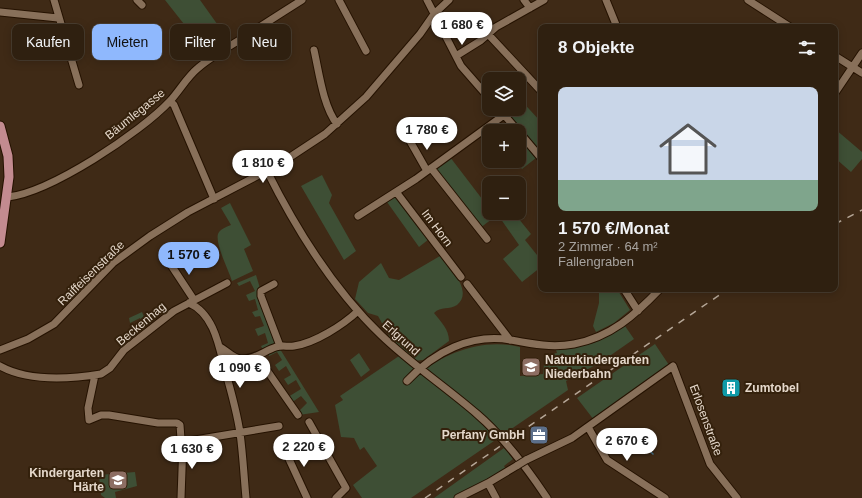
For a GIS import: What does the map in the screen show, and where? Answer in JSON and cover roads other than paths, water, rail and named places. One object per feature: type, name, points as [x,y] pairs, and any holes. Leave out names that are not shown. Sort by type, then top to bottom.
[{"type":"main road","points":[[0,126],[9,165],[0,243]]},
{"type":"street","points":[[54,0],[58,18],[79,85]]},
{"type":"street","name":"Bäumlegasse","points":[[5,200],[38,188],[85,165],[134,132],[170,101],[199,67],[302,0]]},
{"type":"street","points":[[339,0],[366,51]]},
{"type":"street","points":[[427,0],[456,56],[467,74],[482,90]]},
{"type":"street","name":"Raiffeisenstraße","points":[[1,349],[28,339],[50,326],[67,312],[110,266],[128,251],[161,228],[267,171],[305,148],[337,124],[366,96],[450,0]]},
{"type":"street","points":[[524,0],[530,8]]},
{"type":"street","points":[[456,56],[496,27],[544,0]]},
{"type":"street","points":[[606,0],[616,24]]},
{"type":"street","points":[[748,0],[785,24]]},
{"type":"street","points":[[0,12],[58,18]]},
{"type":"street","points":[[488,34],[538,87]]},
{"type":"street","points":[[314,50],[323,91],[333,119],[337,124]]},
{"type":"street","points":[[838,88],[862,53]]},
{"type":"street","points":[[838,58],[862,73]]},
{"type":"street","points":[[170,101],[174,105],[214,199]]},
{"type":"street","points":[[358,216],[397,193],[497,116]]},
{"type":"street","points":[[505,116],[512,124]]},
{"type":"street","points":[[410,141],[429,169],[487,239]]},
{"type":"street","points":[[526,141],[538,155]]},
{"type":"street","name":"Erlgrund","points":[[267,171],[307,239],[342,291],[358,311],[390,344],[477,414],[497,434],[529,471],[547,498]]},
{"type":"street","name":"Im Horn","points":[[397,193],[461,277]]},
{"type":"street","points":[[169,262],[191,301],[205,317],[215,333],[220,347],[240,432],[246,498]]},
{"type":"street","name":"Beckenhag","points":[[96,375],[107,371],[124,350],[174,311],[227,283]]},
{"type":"street","points":[[274,284],[262,291],[261,296],[262,304],[280,346]]},
{"type":"street","points":[[467,284],[510,340]]},
{"type":"street","points":[[626,292],[638,311]]},
{"type":"street","points":[[407,381],[419,368],[446,350],[463,344],[486,339],[510,340],[543,346],[576,344],[609,332],[638,311],[657,292]]},
{"type":"street","points":[[220,347],[236,358],[243,359],[257,356],[280,346],[294,346],[313,340],[348,320],[358,311]]},
{"type":"street","points":[[257,356],[298,416]]},
{"type":"street","points":[[0,366],[22,374],[35,376],[96,375],[88,408],[89,420],[101,415],[109,415],[142,421],[177,423],[180,425],[180,439],[183,442],[181,498]]},
{"type":"street","name":"Erlosenstraße","points":[[588,427],[673,366],[710,464],[737,498]]},
{"type":"street","points":[[308,422],[346,488],[336,498]]},
{"type":"street","points":[[183,442],[279,426]]},
{"type":"street","points":[[458,498],[488,483],[526,460],[558,446],[588,427],[607,460],[665,498]]},
{"type":"street","points":[[283,446],[307,498]]},
{"type":"street","points":[[488,483],[496,498]]},
{"type":"waterway","points":[[629,432],[653,454]]},
{"type":"railway","points":[[838,222],[862,210]]},
{"type":"railway","points":[[425,498],[724,292]]},
{"type":"place","name":"Naturkindergarten Niederbahn","points":[[531,367]]},
{"type":"place","name":"Zumtobel","points":[[731,388]]},
{"type":"place","name":"Perfany GmbH","points":[[539,435]]},
{"type":"place","name":"Kindergarten Härte","points":[[118,480]]}]
